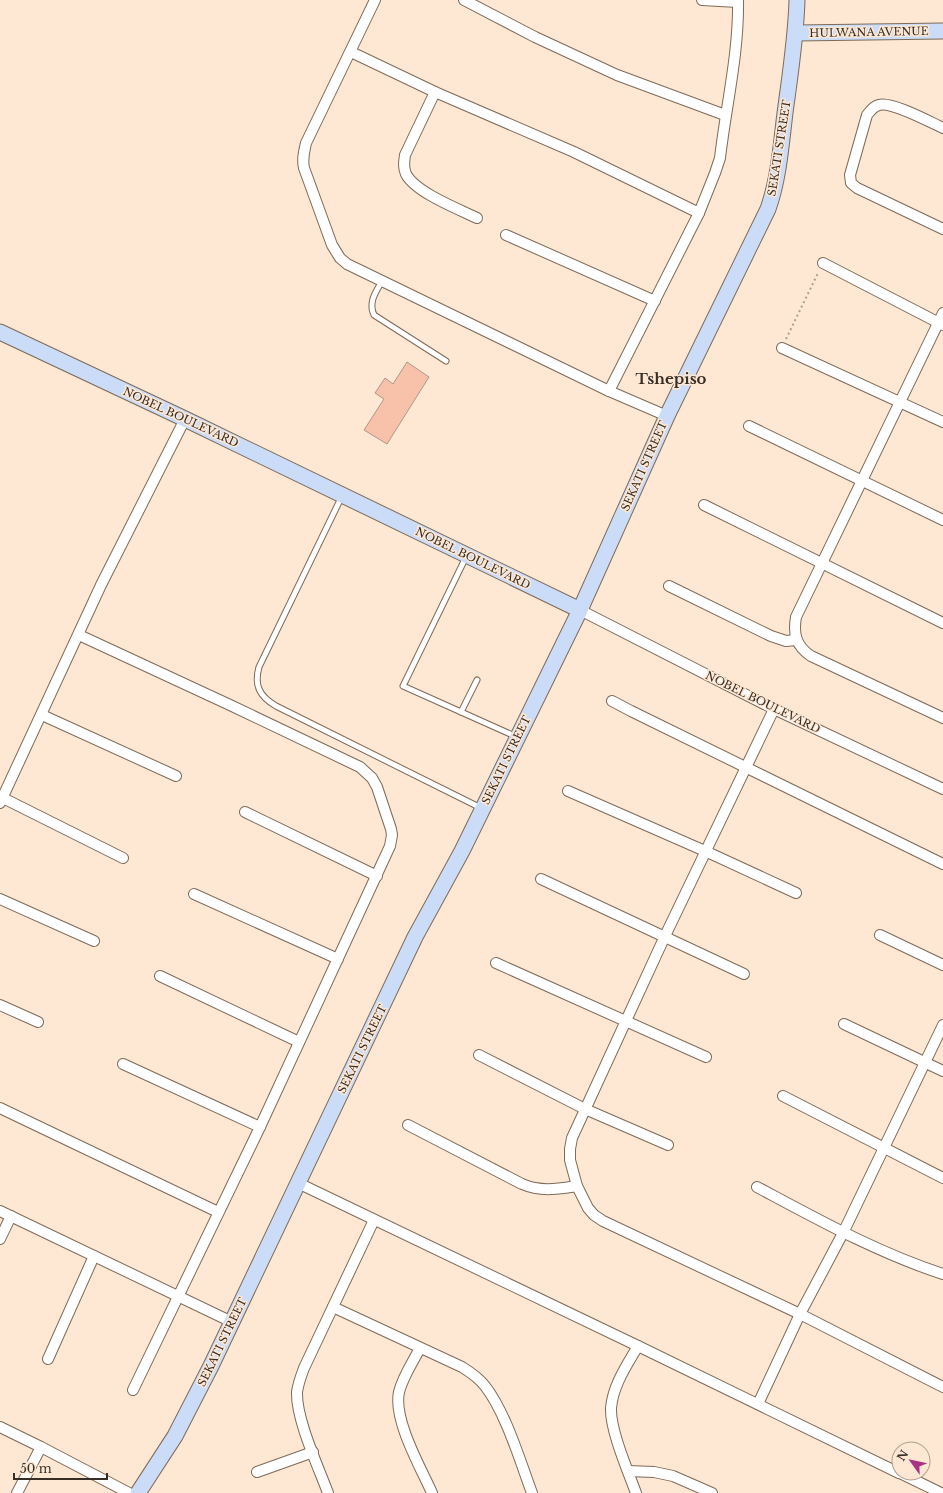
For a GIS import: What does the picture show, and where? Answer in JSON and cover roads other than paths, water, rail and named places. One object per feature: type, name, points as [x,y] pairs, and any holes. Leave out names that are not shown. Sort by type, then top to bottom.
[{"type":"street","points":[[375,0],[306,143],[304,152],[303,164],[336,253],[348,264],[382,281],[609,391],[667,416]]},
{"type":"street","points":[[464,0],[617,75],[725,115]]},
{"type":"street","points":[[609,391],[699,214],[720,158],[735,51],[738,24],[738,1],[702,0]]},
{"type":"street","name":"SEKATI STREET","points":[[138,1493],[175,1436],[232,1322],[415,937],[482,808],[580,610],[667,416],[768,209],[773,194],[781,148],[796,33],[797,0]]},
{"type":"street","name":"HULWANA AVENUE","points":[[796,33],[943,32]]},
{"type":"street","points":[[351,52],[435,92],[574,152],[699,214]]},
{"type":"street","points":[[435,92],[404,155],[403,165],[406,174],[411,181],[428,194],[477,218]]},
{"type":"street","points":[[943,128],[892,105],[879,104],[867,115],[850,175],[851,183],[858,188],[943,229]]},
{"type":"street","points":[[506,234],[655,301]]},
{"type":"street","points":[[823,263],[940,324]]},
{"type":"street","points":[[943,312],[940,324],[899,403],[796,617],[794,631],[796,640],[800,647],[811,656],[943,718]]},
{"type":"street","name":"NOBEL BOULEVARD","points":[[0,332],[185,418],[580,610],[774,709],[943,789]]},
{"type":"street","points":[[782,348],[943,422]]},
{"type":"street","points":[[123,858],[1,801],[101,585],[185,418]]},
{"type":"street","points":[[749,426],[943,520]]},
{"type":"street","points":[[704,505],[823,562],[943,623]]},
{"type":"street","points":[[669,586],[771,636],[786,641],[796,640]]},
{"type":"street","points":[[79,634],[230,704],[360,767],[372,778],[377,787],[392,836],[390,846],[377,876],[298,1042],[260,1127],[133,1390]]},
{"type":"street","points":[[612,700],[631,711],[943,864]]},
{"type":"street","points":[[774,709],[665,936],[627,1021],[585,1108],[572,1138],[570,1160],[577,1186],[588,1208],[594,1215],[603,1221],[800,1314],[943,1388]]},
{"type":"street","points":[[42,715],[176,776]]},
{"type":"street","points":[[568,791],[796,893]]},
{"type":"street","points":[[245,812],[377,876]]},
{"type":"street","points":[[541,879],[744,974]]},
{"type":"street","points":[[194,894],[338,959]]},
{"type":"street","points":[[0,899],[94,941]]},
{"type":"street","points":[[880,935],[943,965]]},
{"type":"street","points":[[496,963],[706,1057]]},
{"type":"street","points":[[160,976],[298,1042]]},
{"type":"street","points":[[0,1005],[38,1022]]},
{"type":"street","points":[[844,1024],[943,1071]]},
{"type":"street","points":[[758,1404],[800,1314],[843,1233],[943,1025]]},
{"type":"street","points":[[478,1056],[585,1108],[668,1145]]},
{"type":"street","points":[[123,1064],[260,1127]]},
{"type":"street","points":[[783,1096],[943,1178]]},
{"type":"street","points":[[0,1108],[218,1212]]},
{"type":"street","points":[[408,1125],[522,1184],[533,1188],[551,1190],[577,1186]]},
{"type":"street","points":[[298,1183],[891,1469]]},
{"type":"street","points":[[757,1187],[843,1233],[898,1258],[943,1274]]},
{"type":"street","points":[[0,1211],[232,1322]]},
{"type":"street","points":[[0,1239],[11,1216]]},
{"type":"street","points":[[328,1493],[301,1421],[297,1391],[304,1368],[374,1220]]},
{"type":"street","points":[[48,1359],[94,1256]]},
{"type":"street","points":[[333,1307],[462,1367],[476,1376],[486,1386],[503,1416],[532,1493]]},
{"type":"street","points":[[636,1493],[613,1428],[611,1408],[620,1377],[638,1346]]},
{"type":"street","points":[[420,1348],[402,1382],[398,1404],[409,1441],[432,1493]]},
{"type":"street","points":[[0,1427],[41,1446],[129,1493]]},
{"type":"street","points":[[17,1493],[41,1446]]},
{"type":"street","points":[[257,1472],[313,1452]]},
{"type":"street","points":[[628,1471],[654,1472],[673,1476],[712,1493]]},
{"type":"street","points":[[916,1481],[941,1493]]},
{"type":"lane","points":[[382,281],[371,304],[374,315],[446,361]]},
{"type":"lane","points":[[342,495],[259,667],[256,677],[257,686],[266,700],[276,706],[482,808]]},
{"type":"lane","points":[[467,556],[403,686],[517,737]]},
{"type":"lane","points":[[461,712],[477,680]]},
{"type":"district","name":"Tshepiso","points":[[671,378]]}]
